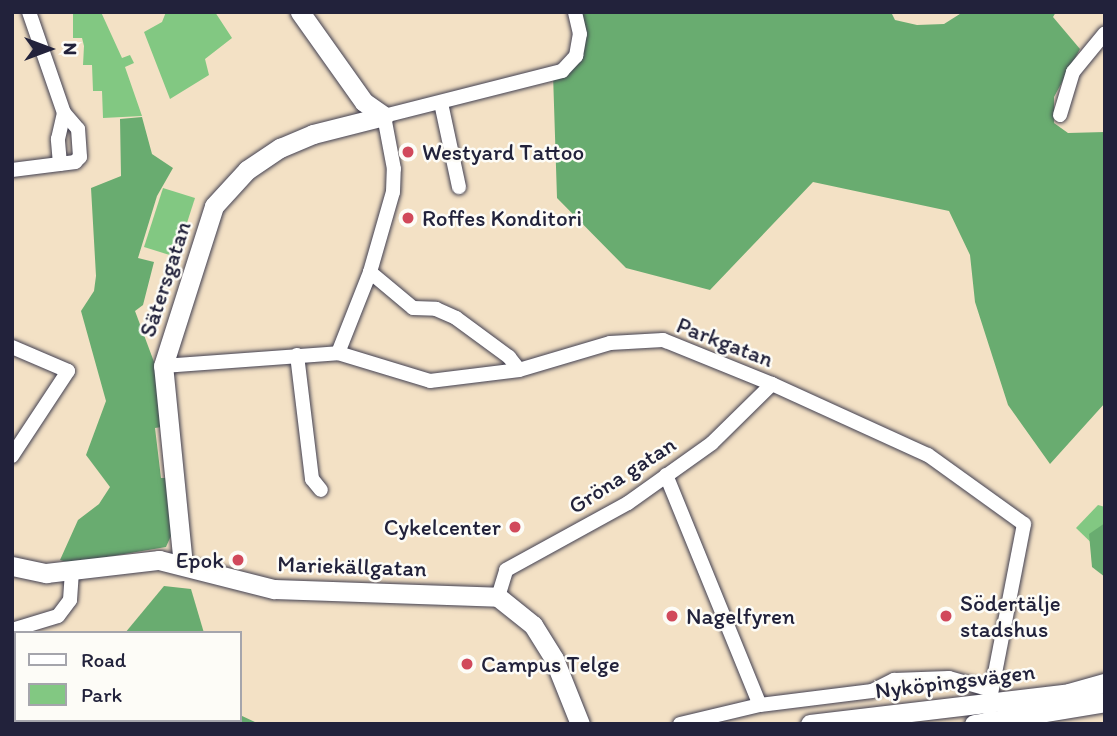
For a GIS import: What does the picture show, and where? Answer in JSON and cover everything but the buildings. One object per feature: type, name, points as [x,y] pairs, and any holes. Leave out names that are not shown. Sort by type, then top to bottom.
[{"type":"street","points":[[12,170],[67,163],[80,157],[78,129],[64,113],[29,12]]},
{"type":"street","points":[[299,12],[364,102],[384,116],[394,181],[370,272],[338,353]]},
{"type":"street","points":[[384,116],[553,74],[576,56],[580,34],[575,12]]},
{"type":"street","points":[[1060,115],[1073,72],[1105,33]]},
{"type":"street","points":[[442,103],[459,187]]},
{"type":"street","points":[[64,113],[58,139],[67,163]]},
{"type":"street","name":"Sätersgatan","points":[[183,565],[163,366],[192,270],[220,197],[247,170],[280,148],[313,134],[384,116]]},
{"type":"street","points":[[370,272],[413,308],[436,309],[456,318],[509,357],[519,370]]},
{"type":"street","name":"Parkgatan","points":[[163,366],[338,353],[430,381],[519,370],[610,343],[663,340],[772,384],[928,455],[1024,524],[985,710]]},
{"type":"street","points":[[12,347],[68,372],[12,456]]},
{"type":"street","points":[[297,355],[313,479],[321,490]]},
{"type":"street","name":"Gröna gatan","points":[[498,597],[506,570],[628,503],[712,443],[772,384]]},
{"type":"street","points":[[666,475],[760,705]]},
{"type":"street","name":"Mariekällgatan","points":[[12,566],[46,573],[159,560],[274,589],[498,597]]},
{"type":"street","points":[[12,630],[58,616],[70,600],[72,570]]},
{"type":"street","points":[[498,597],[533,625],[554,659],[580,724]]},
{"type":"street","name":"Nyköpingsvägen","points":[[680,724],[760,705],[872,691],[894,680],[949,678],[985,710]]},
{"type":"street","name":"Nyköpingsvägen","points":[[985,710],[1105,684]]},
{"type":"street","name":"Nyköpingsvägen","points":[[810,724],[1105,702]]},
{"type":"green space","points":[[73,12],[101,12],[122,58],[130,55],[134,63],[125,67],[142,116],[103,118],[102,91],[93,91],[92,65],[83,65],[82,38],[73,38]]},
{"type":"green space","points":[[166,12],[215,12],[232,38],[205,59],[209,75],[170,99],[144,32],[162,22]]},
{"type":"green space","points":[[575,12],[891,12],[895,20],[917,25],[944,24],[963,12],[1056,12],[1053,17],[1080,49],[1054,97],[1054,123],[1068,133],[1105,132],[1105,403],[1050,464],[1008,405],[975,302],[970,255],[949,211],[813,182],[710,290],[626,268],[557,198],[553,74],[570,64]]},
{"type":"green space","points":[[142,117],[152,154],[173,168],[157,196],[138,258],[154,262],[143,305],[135,311],[160,378],[168,426],[155,428],[161,478],[174,478],[174,529],[166,547],[71,563],[60,560],[78,520],[99,504],[110,487],[86,455],[106,401],[81,311],[94,291],[96,276],[91,188],[121,176],[120,119]]},
{"type":"green space","points":[[163,188],[195,198],[176,257],[144,247]]},
{"type":"green space","points":[[1098,505],[1105,507],[1105,556],[1076,528]]},
{"type":"green space","points":[[1105,523],[1105,577],[1092,567],[1089,534]]},
{"type":"green space","points":[[164,586],[191,589],[203,631],[127,631]]},
{"type":"green space","points":[[14,712],[14,722],[80,722],[12,724]]},
{"type":"green space","points":[[242,716],[259,724],[214,722],[242,722]]},
{"type":"place","name":"Westyard Tattoo","points":[[408,152]]},
{"type":"place","name":"Roffes Konditori","points":[[408,218]]},
{"type":"place","name":"Cykelcenter","points":[[515,527]]},
{"type":"place","name":"Epok","points":[[238,560]]},
{"type":"place","name":"Nagelfyren","points":[[672,616]]},
{"type":"place","name":"Södertälje stadshus","points":[[946,616]]},
{"type":"place","name":"Campus Telge","points":[[467,664]]}]
